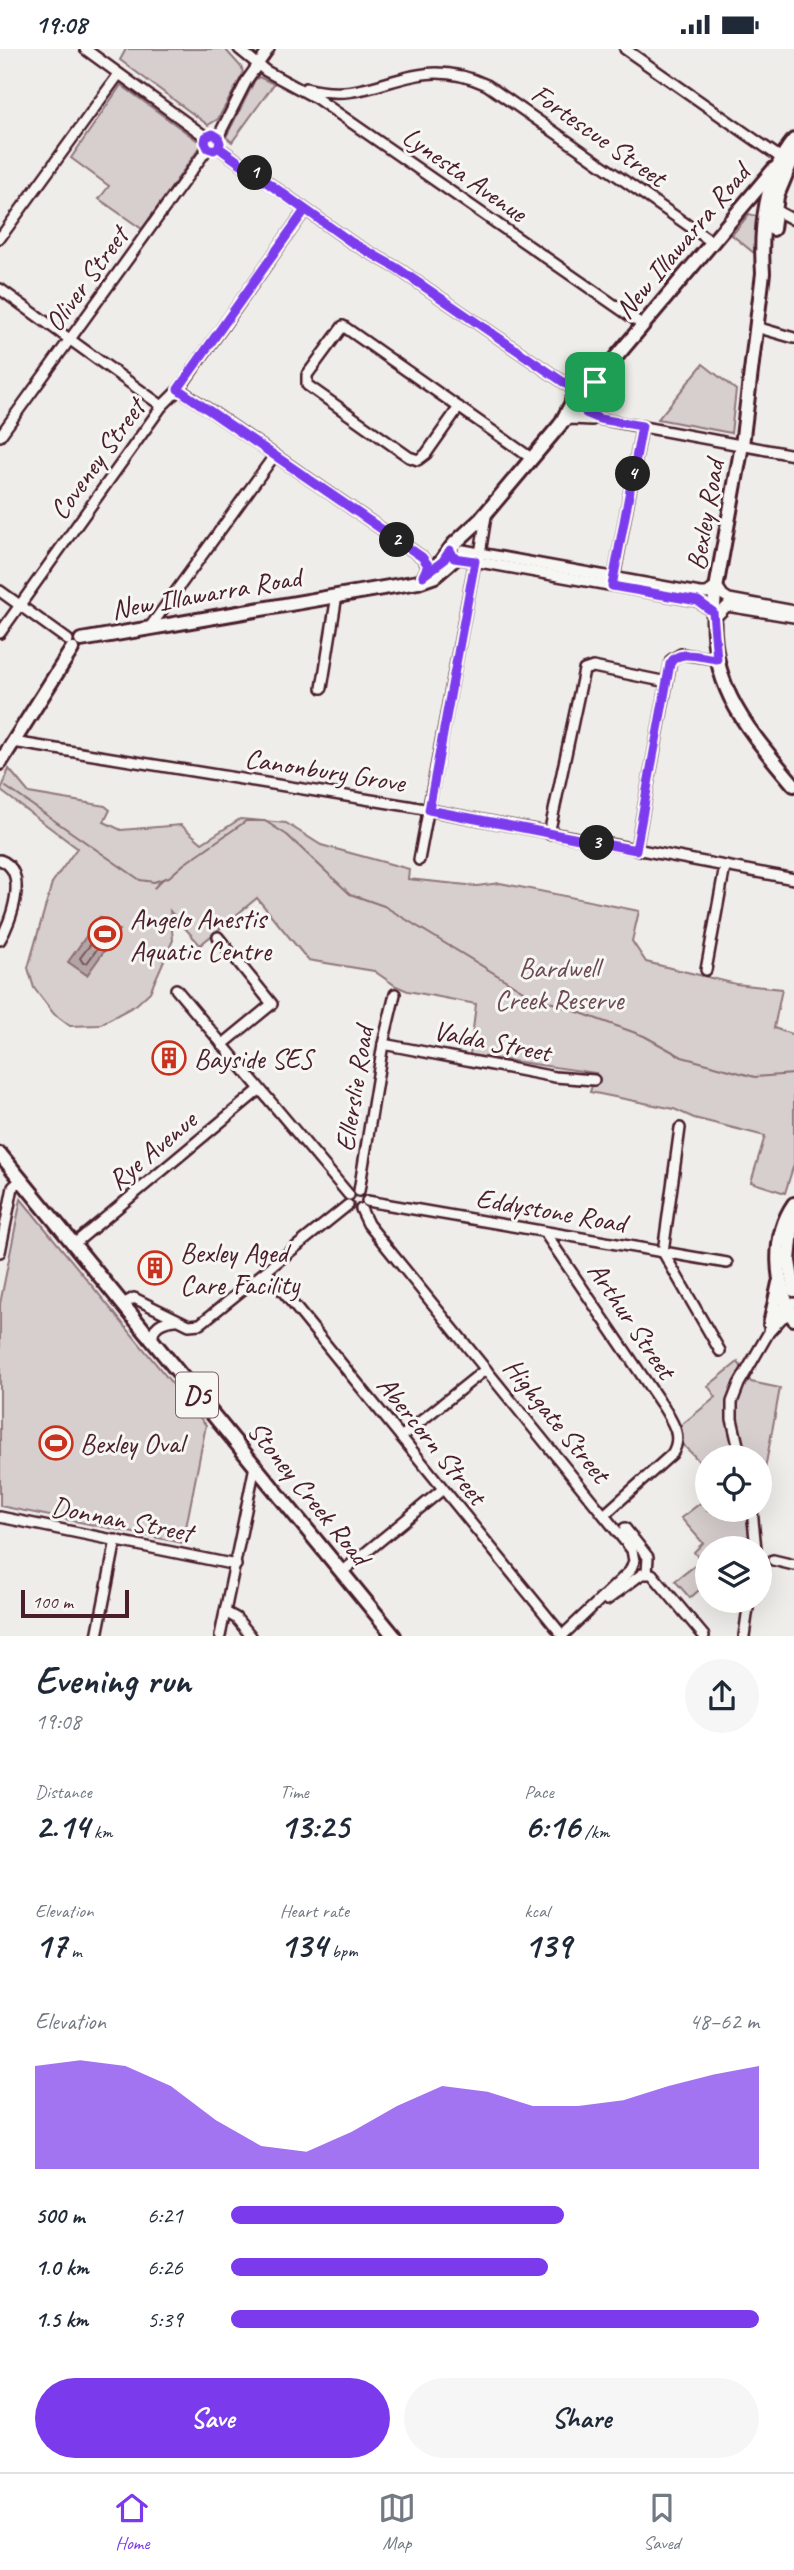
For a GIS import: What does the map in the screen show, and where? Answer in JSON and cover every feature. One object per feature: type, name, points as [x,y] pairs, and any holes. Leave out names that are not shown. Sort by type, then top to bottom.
[{"type":"main road","name":"Bexley Road","points":[[794,140],[768,206],[769,254],[763,273],[742,445],[713,616],[717,659],[726,688],[743,722],[794,785]]},
{"type":"main road","name":"New Illawarra Road","points":[[339,595],[424,580],[441,571],[531,458],[582,405],[595,382],[785,158]]},
{"type":"main road","points":[[737,216],[748,207],[768,206]]},
{"type":"main road","name":"New Illawarra Road","points":[[74,643],[150,627],[339,595],[423,576],[458,551]]},
{"type":"main road","points":[[0,763],[74,643]]},
{"type":"main road","name":"Stoney Creek Road","points":[[0,1154],[394,1636]]},
{"type":"main road","points":[[792,1310],[780,1275],[778,1259],[780,1235],[786,1215],[794,1205]]},
{"type":"main road","points":[[794,1205],[789,1261],[794,1290]]},
{"type":"main road","points":[[770,1328],[780,1275]]},
{"type":"street","points":[[85,49],[206,137]]},
{"type":"street","name":"Lynesta Avenue","points":[[239,49],[258,66],[316,98],[643,325]]},
{"type":"street","points":[[206,137],[208,148],[214,150],[247,81],[269,49]]},
{"type":"street","points":[[625,49],[785,158]]},
{"type":"street","name":"Fortescue Street","points":[[294,85],[323,91],[349,90],[423,65],[463,71],[712,242]]},
{"type":"street","points":[[0,238],[119,74]]},
{"type":"street","points":[[206,137],[213,134],[218,142],[305,210],[351,242],[397,268],[582,405],[642,426],[794,455]]},
{"type":"street","name":"Oliver Street","points":[[0,436],[208,148]]},
{"type":"street","points":[[768,206],[794,220]]},
{"type":"street","name":"Coveney Street","points":[[0,633],[305,210]]},
{"type":"street","points":[[0,289],[162,406]]},
{"type":"street","points":[[459,407],[426,454],[418,460],[409,457],[307,385],[307,375],[343,326],[459,407],[531,458]]},
{"type":"street","points":[[757,327],[794,338]]},
{"type":"street","points":[[178,389],[422,557],[428,565],[423,576]]},
{"type":"street","points":[[560,425],[571,419],[582,405]]},
{"type":"street","points":[[613,582],[642,426]]},
{"type":"street","points":[[150,627],[274,456]]},
{"type":"street","points":[[419,860],[477,557],[490,509]]},
{"type":"street","points":[[458,551],[698,601],[713,616],[727,606],[794,617]]},
{"type":"street","points":[[613,582],[700,593],[706,593],[717,586],[728,599],[794,611]]},
{"type":"street","points":[[0,591],[74,643]]},
{"type":"street","points":[[322,688],[339,595]]},
{"type":"street","points":[[636,850],[671,660],[678,655],[717,659]]},
{"type":"street","points":[[549,834],[584,670],[593,667],[667,682]]},
{"type":"street","name":"Canonbury Grove","points":[[13,742],[429,810],[794,879]]},
{"type":"street","points":[[0,860],[8,863],[11,868],[16,896],[13,912],[0,940]]},
{"type":"street","points":[[706,970],[724,866]]},
{"type":"street","points":[[218,937],[272,1004],[222,1045]]},
{"type":"street","points":[[123,1304],[134,1298],[177,1320],[191,1325],[200,1324],[267,1272],[349,1200],[359,1191],[365,1194],[367,1201],[361,1209],[355,1210],[349,1200],[176,989]]},
{"type":"street","name":"Ellerslie Road","points":[[359,1191],[383,1044],[395,994]]},
{"type":"street","name":"Valda Street","points":[[383,1044],[555,1077],[594,1080]]},
{"type":"street","name":"Rye Avenue","points":[[74,1244],[259,1090]]},
{"type":"street","points":[[680,1128],[663,1252],[720,1351]]},
{"type":"street","points":[[0,1252],[13,1187],[21,1180]]},
{"type":"street","name":"Eddystone Road","points":[[367,1201],[727,1263]]},
{"type":"street","name":"Highgate Street","points":[[361,1209],[368,1224],[632,1549],[634,1561],[630,1571],[594,1608]]},
{"type":"street","name":"Arthur Street","points":[[545,1233],[676,1427],[676,1447],[673,1454],[604,1515]]},
{"type":"street","name":"Abercorn Street","points":[[267,1272],[563,1635]]},
{"type":"street","points":[[738,1445],[732,1419],[732,1402],[739,1384],[776,1314],[792,1310]]},
{"type":"street","points":[[153,1341],[153,1333],[158,1325],[177,1320]]},
{"type":"street","points":[[401,1437],[486,1369]]},
{"type":"street","points":[[220,1636],[255,1466]]},
{"type":"street","points":[[342,1572],[443,1489]]},
{"type":"street","name":"Donnan Street","points":[[0,1517],[236,1565]]},
{"type":"street","points":[[625,1528],[648,1557],[647,1573]]},
{"type":"street","points":[[97,1636],[117,1540]]},
{"type":"street","points":[[773,1560],[794,1565]]},
{"type":"street","points":[[563,1635],[594,1608],[647,1573],[657,1579],[704,1636]]},
{"type":"street","points":[[225,1612],[236,1618],[251,1636]]},
{"type":"street","points":[[744,1636],[747,1613]]},
{"type":"green space","points":[[126,49],[225,49],[242,68],[243,74],[218,119],[208,125],[120,60]]},
{"type":"green space","points":[[259,77],[274,84],[232,142],[226,137]]},
{"type":"green space","points":[[121,85],[202,144],[142,229],[99,199],[109,186],[71,158]]},
{"type":"green space","points":[[749,214],[759,217],[754,253],[732,235]]},
{"type":"green space","points":[[703,364],[736,390],[731,433],[658,419]]},
{"type":"green space","name":"Bardwell Creek Reserve","points":[[9,769],[29,793],[105,806],[110,810],[104,822],[121,830],[181,825],[202,843],[240,819],[286,823],[321,845],[409,869],[408,879],[477,886],[500,883],[639,911],[632,941],[646,962],[736,984],[782,989],[774,1028],[794,1035],[794,1164],[785,1193],[751,1182],[765,1136],[694,1118],[674,1109],[590,1092],[596,1073],[470,1055],[476,1004],[408,991],[374,971],[308,960],[257,898],[200,945],[170,911],[173,940],[150,992],[136,1005],[99,1025],[70,1026],[54,1014],[34,988],[28,968],[52,883],[77,848],[1,791]]},
{"type":"green space","points":[[21,1199],[206,1425],[183,1543],[0,1506],[0,1304]]},
{"type":"green space","points":[[738,1362],[751,1382],[780,1388],[769,1445],[695,1445],[695,1457],[670,1434],[716,1397],[708,1386]]},
{"type":"green space","points":[[695,1507],[695,1522],[755,1522],[752,1536],[697,1536],[681,1518]]},
{"type":"green space","points":[[695,1566],[695,1594],[690,1598],[675,1581]]},
{"type":"water","points":[[100,917],[119,930],[87,975],[68,962]]},
{"type":"waterway","points":[[6,787],[140,880],[154,882],[169,877],[246,821],[265,821],[287,835],[350,894],[384,906],[528,994],[644,1036],[682,1057],[755,1077],[794,1074]]},
{"type":"waterway","points":[[154,888],[163,879]]},
{"type":"place","name":"Angelo Anestis Aquatic Centre","points":[[105,934]]},
{"type":"place","name":"Bayside SES","points":[[169,1058]]},
{"type":"place","name":"Bexley Aged Care Facility","points":[[155,1268]]},
{"type":"place","name":"Bexley Oval","points":[[56,1443]]},
{"type":"route","points":[[595,382],[577,389],[569,386],[397,268],[351,242],[305,210],[223,151],[218,147],[214,150],[208,148],[206,137],[213,134],[218,137],[218,147],[305,210],[178,389],[422,557],[428,565],[423,576],[443,561],[450,550],[454,558],[475,561],[429,810],[636,850],[670,664],[678,655],[717,659],[713,612],[698,601],[612,586],[642,426],[600,419],[586,413],[586,401],[580,396],[595,382]]}]
